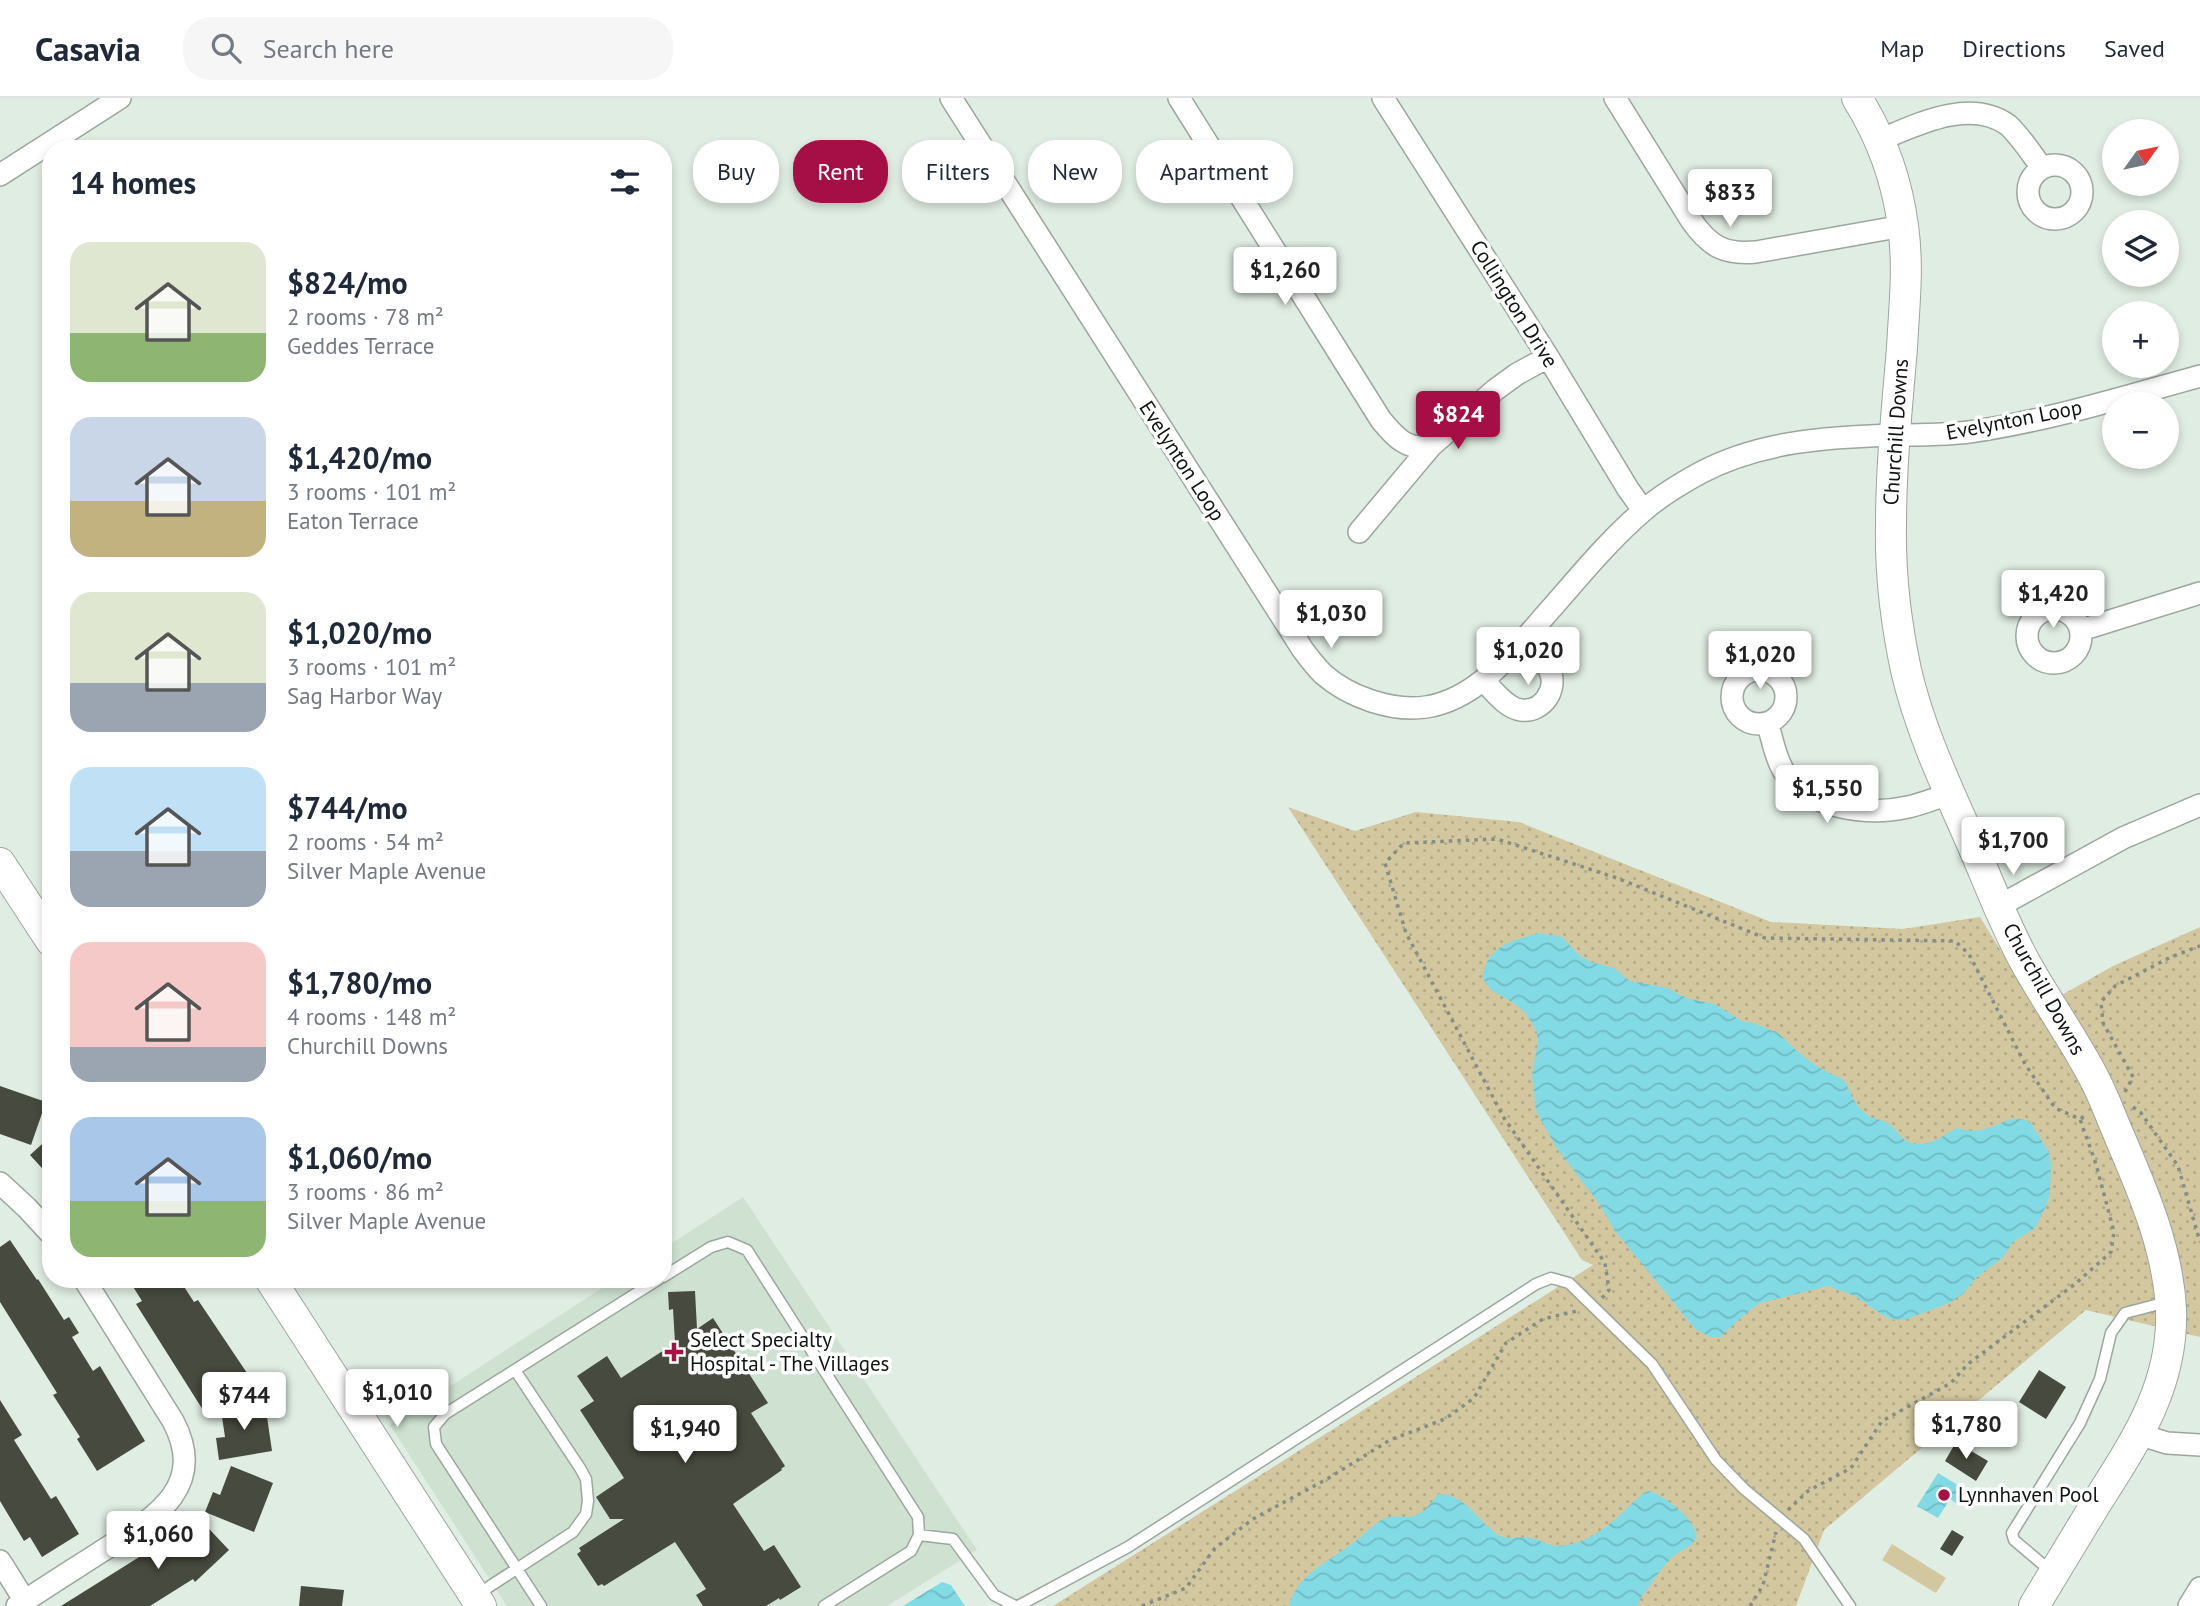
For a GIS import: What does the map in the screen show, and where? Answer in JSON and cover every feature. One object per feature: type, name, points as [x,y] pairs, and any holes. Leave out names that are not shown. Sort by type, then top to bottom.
[{"type":"street","points":[[55,140],[120,98]]},
{"type":"street","name":"Evelynton Loop","points":[[951,98],[1303,650],[1324,674],[1354,694],[1392,706],[1427,707],[1455,697],[1483,680],[1503,662],[1643,510],[1672,489],[1739,456],[1812,439],[1942,435],[1999,427],[2200,376]]},
{"type":"street","points":[[1179,98],[1381,420],[1394,437],[1408,446],[1421,449],[1431,446]]},
{"type":"street","name":"Collington Drive","points":[[1383,98],[1643,510]]},
{"type":"street","points":[[1615,98],[1704,238],[1718,247],[1738,254],[1756,252],[1903,226]]},
{"type":"street","name":"Churchill Downs","points":[[1857,98],[1889,163],[1903,226],[1905,300],[1895,435],[1891,555],[1899,631],[1915,705],[1998,906],[2023,958],[2089,1070],[2134,1169],[2158,1235],[2165,1261],[2170,1301],[2170,1336],[2159,1391],[2138,1434],[2034,1606]]},
{"type":"street","points":[[1880,140],[1955,110],[1991,113],[2007,124],[2042,168]]},
{"type":"street","points":[[0,175],[42,148]]},
{"type":"street","points":[[1359,532],[1431,446],[1495,390],[1548,357]]},
{"type":"street","points":[[2081,629],[2200,593]]},
{"type":"street","points":[[1483,680],[1509,706],[1521,710],[1533,709],[1544,703],[1552,680],[1548,668],[1521,642]]},
{"type":"street","points":[[1768,724],[1774,750],[1783,771],[1795,785],[1835,805],[1871,811],[1907,807],[1950,794]]},
{"type":"street","points":[[1998,906],[2123,838],[2200,805]]},
{"type":"street","points":[[0,863],[42,927]]},
{"type":"street","points":[[0,1183],[42,1224]]},
{"type":"street","points":[[0,1561],[21,1603],[156,1515],[176,1489],[184,1464],[184,1446],[173,1421],[90,1288]]},
{"type":"street","points":[[276,1288],[478,1601]]},
{"type":"street","points":[[2138,1434],[2167,1443],[2200,1445]]},
{"type":"street","points":[[2189,1606],[2200,1588]]},
{"type":"lane","points":[[672,1271],[711,1247],[728,1242],[747,1250],[918,1517],[919,1535],[911,1551],[824,1606]]},
{"type":"lane","points":[[919,1535],[953,1539],[994,1595],[1017,1606],[1128,1547],[1536,1284],[1552,1278],[1570,1283],[1652,1364],[1716,1460],[1744,1489],[1804,1539],[1850,1606]]},
{"type":"lane","points":[[541,1606],[436,1444],[434,1427],[445,1414],[645,1288]]},
{"type":"lane","points":[[2053,1574],[2014,1540],[2012,1533],[2080,1423],[2100,1379],[2111,1334],[2125,1313],[2170,1301]]},
{"type":"lane","points":[[478,1601],[516,1568],[573,1532],[586,1514],[586,1479],[515,1370]]},
{"type":"path","points":[[1142,1606],[1186,1588],[1215,1548],[1253,1519],[1327,1479],[1390,1440],[1445,1419],[1474,1398],[1506,1343],[1543,1319],[1594,1307],[1609,1290],[1605,1263],[1504,1118],[1406,933],[1385,863],[1404,843],[1497,839],[1617,878],[1765,938],[1955,941],[1969,954],[2025,1064],[2055,1108],[2081,1118],[2114,1232],[2111,1252],[2076,1284],[1968,1364],[1951,1383],[1882,1421],[1852,1468],[1808,1491],[1780,1518],[1763,1586],[1750,1606]]},
{"type":"path","points":[[2121,1099],[2133,1077],[2103,1023],[2101,1002],[2115,986],[2171,957],[2200,946]]},
{"type":"path","points":[[2131,1106],[2141,1113],[2178,1166],[2200,1242]]},
{"type":"shaded area","points":[[1288,807],[1355,831],[1416,812],[1519,822],[1771,922],[1903,929],[1980,917],[2037,1009],[2113,966],[2200,927],[2200,1337],[2086,1310],[1824,1530],[1796,1606],[1053,1606],[1593,1265],[1582,1260]]},
{"type":"shaded area","name":"Select Specialty Hospital - The Villages","points":[[743,1197],[977,1550],[887,1606],[507,1606],[390,1425],[602,1288],[672,1288],[672,1243]]},
{"type":"shaded area","points":[[1892,1544],[1946,1578],[1936,1593],[1882,1560]]},
{"type":"water","points":[[1540,933],[1562,937],[1580,956],[1614,968],[1630,981],[1668,988],[1686,998],[1714,1004],[1742,1021],[1778,1033],[1815,1065],[1844,1080],[1864,1113],[1887,1122],[1911,1143],[1931,1142],[1956,1128],[1978,1131],[2017,1119],[2030,1122],[2049,1152],[2051,1164],[2050,1193],[2035,1228],[2013,1242],[2003,1257],[1976,1278],[1963,1294],[1949,1303],[1904,1320],[1885,1317],[1855,1296],[1828,1286],[1760,1303],[1720,1337],[1711,1337],[1696,1330],[1615,1231],[1600,1205],[1556,1147],[1536,1111],[1532,1075],[1538,1041],[1536,1030],[1517,1005],[1491,990],[1483,979],[1489,959],[1502,946]]},
{"type":"water","name":"Lynnhaven Pool","points":[[1938,1473],[1966,1490],[1957,1504],[1950,1499],[1938,1518],[1917,1506]]},
{"type":"water","points":[[1650,1491],[1664,1498],[1688,1518],[1696,1533],[1690,1546],[1668,1561],[1637,1606],[1289,1606],[1293,1595],[1306,1577],[1375,1524],[1390,1517],[1418,1514],[1438,1494],[1455,1497],[1499,1536],[1531,1538],[1557,1546],[1583,1541],[1594,1535],[1615,1520],[1643,1493]]},
{"type":"water","points":[[942,1582],[951,1585],[965,1606],[903,1606]]},
{"type":"building","points":[[0,1086],[42,1101],[42,1113],[31,1145],[0,1134]]},
{"type":"building","points":[[42,1144],[42,1168],[30,1155]]},
{"type":"building","points":[[10,1240],[64,1320],[69,1317],[79,1333],[72,1337],[93,1371],[100,1366],[145,1441],[97,1471],[77,1439],[80,1437],[53,1395],[57,1393],[0,1302],[0,1247]]},
{"type":"building","points":[[134,1288],[185,1288],[194,1302],[198,1300],[251,1379],[203,1410],[136,1304],[142,1301]]},
{"type":"building","points":[[695,1291],[697,1329],[713,1318],[768,1403],[751,1413],[785,1466],[733,1504],[764,1551],[774,1545],[801,1587],[766,1606],[703,1606],[696,1595],[706,1589],[675,1542],[604,1586],[598,1586],[577,1554],[581,1551],[579,1548],[624,1519],[610,1519],[596,1497],[624,1478],[580,1410],[594,1401],[577,1376],[607,1356],[621,1378],[675,1343],[673,1309],[669,1310],[668,1292]]},
{"type":"building","points":[[2039,1370],[2066,1387],[2046,1419],[2019,1402]]},
{"type":"building","points":[[0,1400],[22,1435],[14,1440],[51,1499],[56,1496],[79,1534],[42,1557],[30,1537],[24,1541],[0,1501]]},
{"type":"building","points":[[265,1403],[272,1451],[219,1460],[216,1438],[225,1437],[221,1410]]},
{"type":"building","points":[[1956,1442],[1988,1461],[1976,1481],[1945,1461]]},
{"type":"building","points":[[231,1466],[273,1483],[254,1532],[205,1512],[213,1492],[220,1495]]},
{"type":"building","points":[[194,1513],[229,1550],[195,1582],[193,1579],[150,1606],[61,1606],[152,1549],[157,1557],[184,1531],[180,1526]]},
{"type":"building","points":[[1952,1530],[1964,1537],[1952,1556],[1940,1549]]},
{"type":"building","points":[[301,1586],[344,1590],[342,1606],[299,1606]]},
{"type":"place","name":"Select Specialty Hospital - The Villages","points":[[674,1352]]},
{"type":"place","name":"Lynnhaven Pool","points":[[1944,1495]]}]
